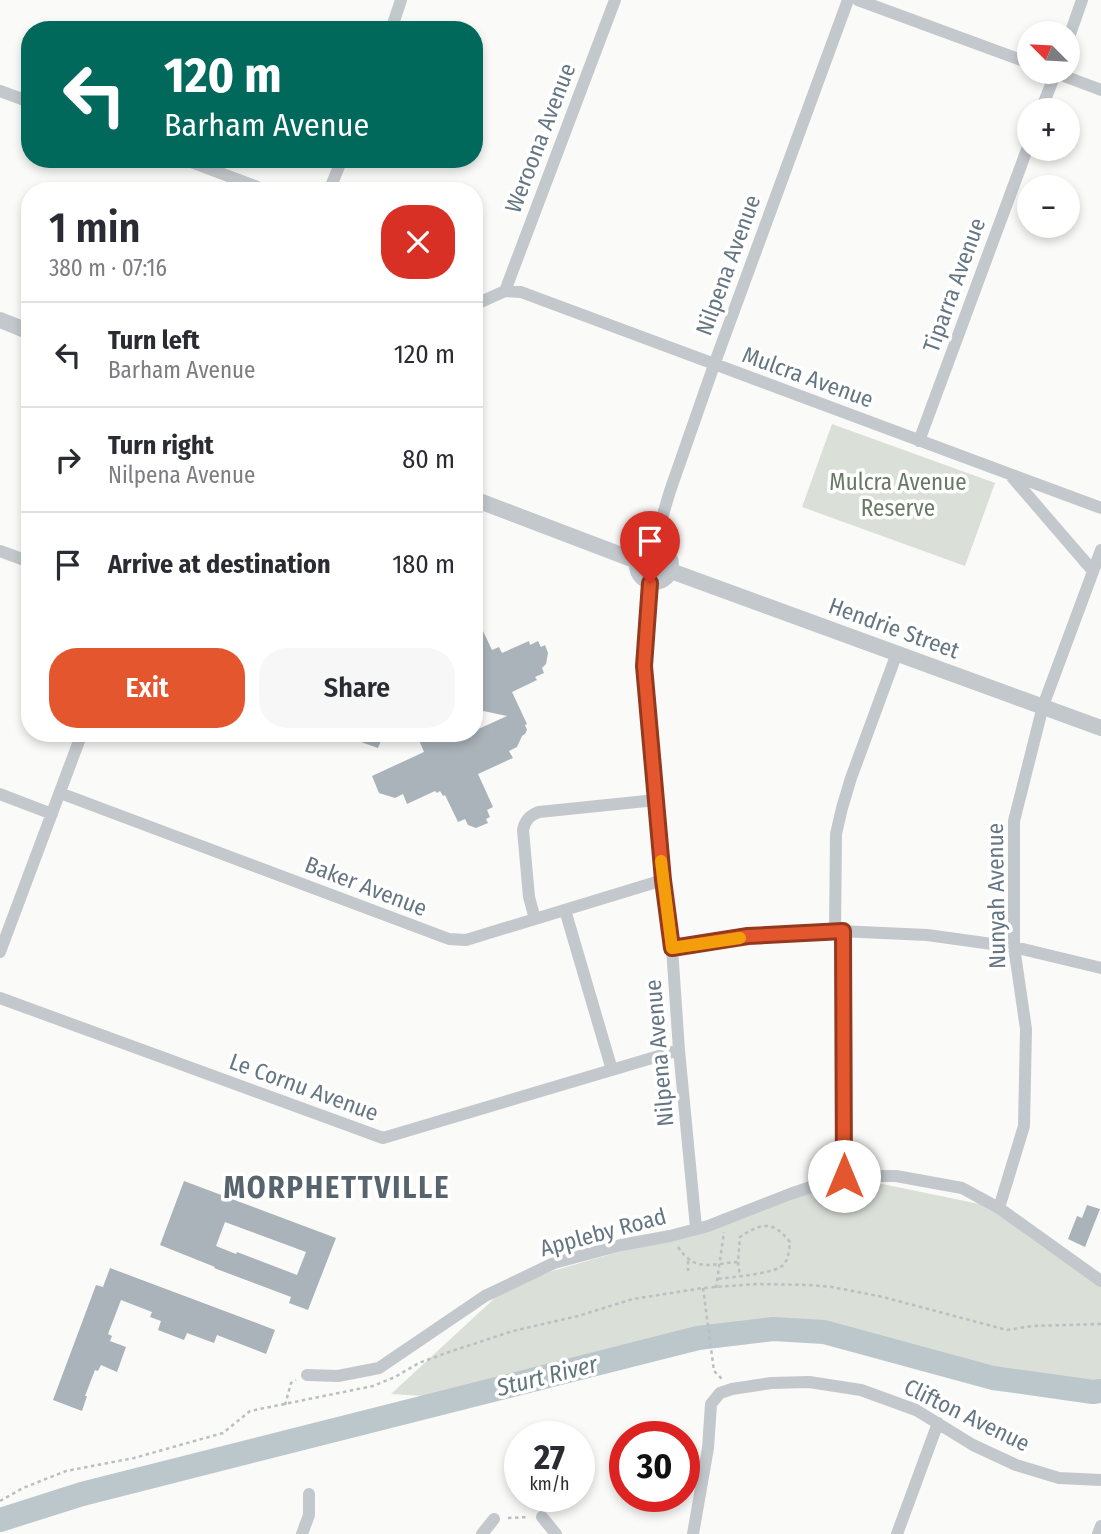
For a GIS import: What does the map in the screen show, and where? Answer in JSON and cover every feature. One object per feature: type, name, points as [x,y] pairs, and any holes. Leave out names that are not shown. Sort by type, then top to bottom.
[{"type":"street","name":"Weroona Avenue","points":[[505,291],[615,0]]},
{"type":"street","name":"Nilpena Avenue","points":[[656,548],[670,491],[713,365],[848,0]]},
{"type":"street","points":[[858,0],[1017,59]]},
{"type":"street","points":[[1075,21],[1082,0]]},
{"type":"street","points":[[393,21],[399,1]]},
{"type":"street","points":[[1080,82],[1101,90]]},
{"type":"street","points":[[0,91],[21,99]]},
{"type":"street","name":"Tiparra Avenue","points":[[919,440],[1023,161]]},
{"type":"street","points":[[207,168],[244,182]]},
{"type":"street","points":[[483,301],[505,291]]},
{"type":"street","name":"Mulcra Avenue","points":[[505,291],[521,292],[1101,508]]},
{"type":"street","points":[[0,320],[21,328]]},
{"type":"street","name":"Mulcra Avenue","points":[[1010,474],[1093,571]]},
{"type":"street","points":[[483,502],[637,561]]},
{"type":"street","points":[[650,548],[662,549],[670,557],[671,571],[664,580],[650,583],[639,573],[637,561],[644,551],[650,548]]},
{"type":"street","name":"Nunyah Avenue","points":[[999,1208],[1024,1126],[1026,1029],[1014,947],[1013,821],[1042,706],[1101,550]]},
{"type":"street","points":[[0,551],[21,559]]},
{"type":"street","name":"Hendrie Street","points":[[671,571],[1101,728]]},
{"type":"street","name":"Nilpena Avenue","points":[[650,583],[644,666],[696,1228]]},
{"type":"street","points":[[844,1176],[836,834],[851,778],[897,653]]},
{"type":"street","points":[[0,952],[79,742]]},
{"type":"street","name":"Baker Avenue","points":[[60,793],[449,939],[466,940],[663,880]]},
{"type":"street","points":[[0,794],[52,814]]},
{"type":"street","points":[[535,919],[529,897],[523,830],[526,820],[540,812],[656,800]]},
{"type":"street","points":[[565,910],[612,1070]]},
{"type":"street","points":[[672,948],[748,936],[839,931],[927,935],[1014,947],[1101,968]]},
{"type":"street","name":"Le Cornu Avenue","points":[[0,998],[383,1138],[679,1050]]},
{"type":"street","name":"Appleby Road","points":[[307,1375],[338,1376],[379,1368],[485,1296],[543,1268],[621,1245],[708,1226],[844,1176],[896,1176],[962,1188],[999,1208],[1101,1281]]},
{"type":"street","name":"Clifton Avenue","points":[[732,1389],[771,1382],[809,1382],[861,1390],[916,1410],[974,1445],[1016,1465],[1059,1478],[1101,1480]]},
{"type":"street","points":[[693,1534],[708,1448],[711,1404],[720,1393],[732,1389]]},
{"type":"street","points":[[897,1534],[938,1423]]},
{"type":"street","points":[[302,1534],[309,1515],[309,1494]]},
{"type":"street","points":[[542,1517],[556,1534]]},
{"type":"street","points":[[482,1534],[494,1518]]},
{"type":"street","points":[[1098,1534],[1101,1526]]},
{"type":"path","points":[[716,1288],[726,1219]]},
{"type":"path","points":[[716,1279],[740,1276],[775,1271],[784,1265],[790,1242],[781,1231],[760,1225],[740,1237],[740,1276]]},
{"type":"path","points":[[670,1236],[688,1260],[705,1266],[738,1262]]},
{"type":"path","points":[[688,1260],[688,1271]]},
{"type":"path","points":[[732,1389],[714,1371],[702,1288],[756,1284],[832,1287],[883,1297],[1007,1330],[1032,1326],[1101,1324]]},
{"type":"path","points":[[285,1405],[290,1383],[307,1375]]},
{"type":"path","points":[[494,1518],[542,1517]]},
{"type":"green space","name":"Mulcra Avenue Reserve","points":[[832,424],[995,483],[965,566],[802,507]]},
{"type":"green space","points":[[843,1176],[999,1208],[1101,1275],[1101,1391],[993,1378],[824,1332],[773,1329],[698,1338],[459,1398],[391,1394],[511,1283],[708,1226]]},
{"type":"building","points":[[483,631],[492,650],[499,647],[502,653],[529,641],[530,645],[538,641],[541,647],[545,645],[548,653],[546,664],[542,668],[544,673],[535,677],[537,680],[512,692],[527,724],[527,730],[517,747],[509,751],[513,758],[478,774],[493,807],[487,810],[490,817],[486,819],[488,823],[476,828],[468,825],[465,819],[458,822],[445,795],[440,791],[407,804],[403,794],[395,798],[379,793],[372,776],[424,752],[420,742],[483,742],[483,727],[507,716],[483,711]]},
{"type":"building","points":[[361,742],[380,742],[378,748]]},
{"type":"building","points":[[184,1181],[336,1238],[308,1310],[289,1303],[291,1297],[160,1245]],"holes":[[[225,1222],[306,1252],[297,1275],[216,1246]]]},
{"type":"building","points":[[1087,1205],[1100,1209],[1085,1247],[1068,1239],[1077,1216],[1082,1218]]},
{"type":"building","points":[[110,1268],[275,1330],[266,1354],[217,1335],[214,1343],[187,1333],[184,1340],[158,1330],[161,1321],[150,1317],[152,1312],[121,1300],[108,1334],[112,1336],[110,1341],[126,1347],[117,1372],[101,1365],[98,1371],[95,1370],[82,1411],[53,1400],[96,1285],[103,1287]]},
{"type":"waterway","name":"Sturt River","points":[[0,1520],[82,1494],[698,1338],[773,1329],[824,1332],[993,1378],[1101,1391]]},
{"type":"slow traffic","points":[[661,861],[672,948],[740,938]]},
{"type":"district","name":"MORPHETTVILLE","points":[[337,1188]]},
{"type":"route","points":[[650,583],[644,666],[663,880],[672,948],[748,936],[843,931],[844,1176]]}]
